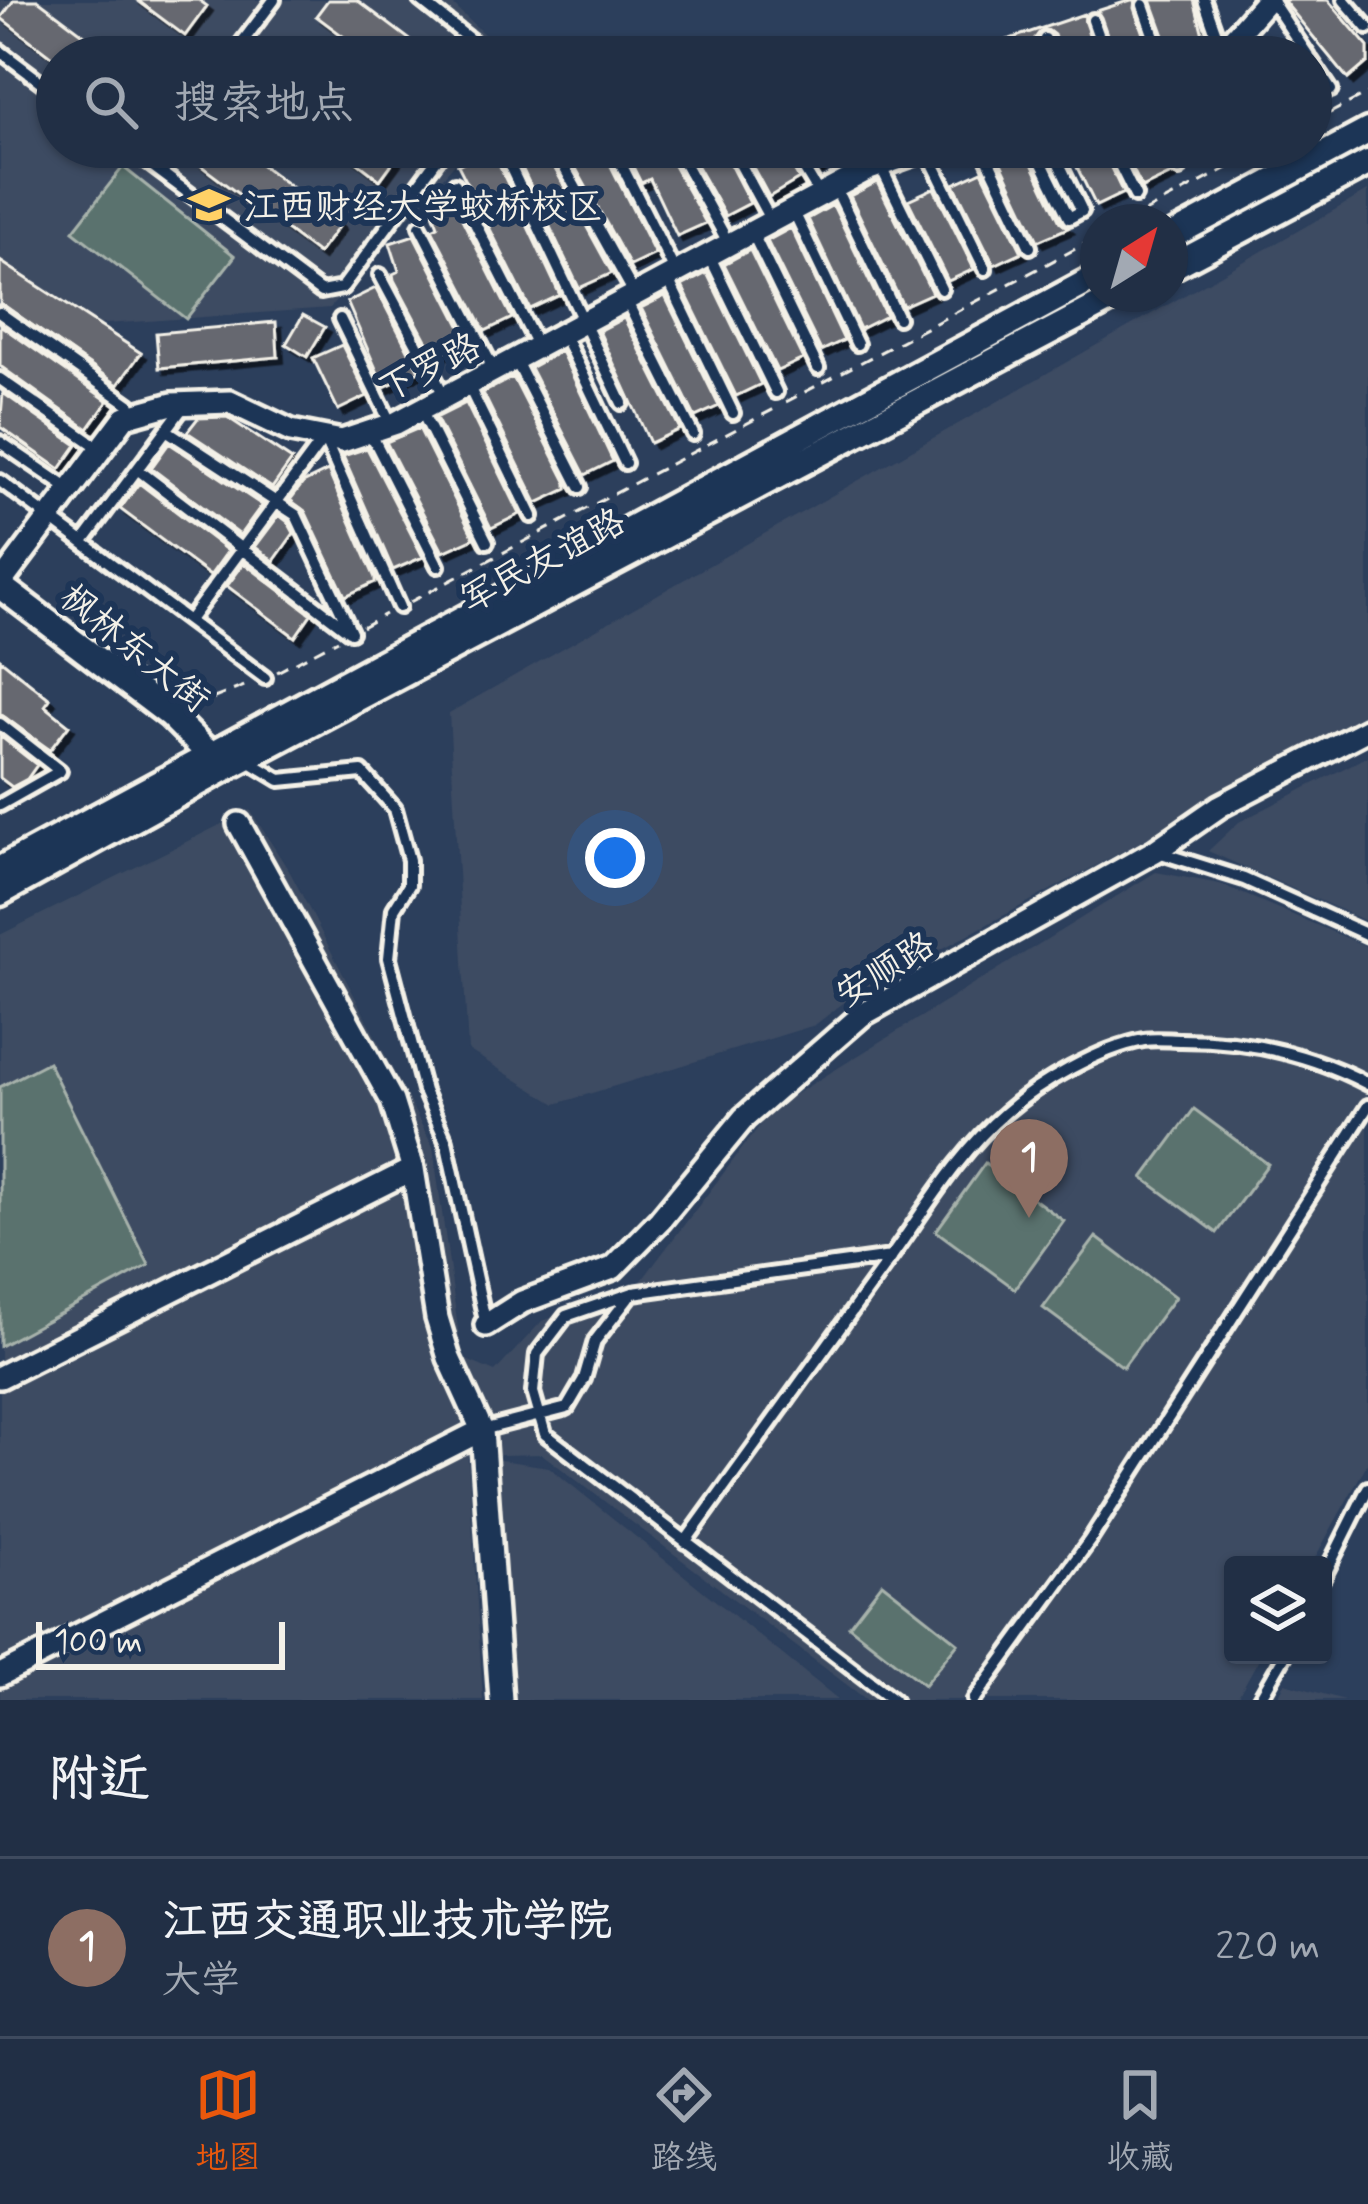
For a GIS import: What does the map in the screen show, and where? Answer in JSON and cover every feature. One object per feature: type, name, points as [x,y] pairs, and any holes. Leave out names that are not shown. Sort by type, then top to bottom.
[{"type":"street","points":[[1239,36],[1269,0]]},
{"type":"street","points":[[1332,150],[1368,131]]},
{"type":"street","points":[[1188,258],[1368,163]]},
{"type":"street","name":"下罗路","points":[[125,417],[186,404],[230,402],[291,430],[342,441],[421,410],[872,168]]},
{"type":"street","points":[[1188,227],[1299,168]]},
{"type":"street","name":"军民友谊路","points":[[0,892],[215,764],[1080,286]]},
{"type":"street","name":"军民友谊路","points":[[0,869],[215,764],[1086,312]]},
{"type":"street","points":[[0,585],[125,417]]},
{"type":"street","name":"枫林东大街","points":[[0,585],[170,715],[215,764]]},
{"type":"street","name":"枫林东大街","points":[[0,602],[215,764]]},
{"type":"street","name":"安顺路","points":[[486,1325],[522,1302],[614,1268],[744,1118],[862,1015],[1155,851],[1220,806],[1368,730]]},
{"type":"street","points":[[239,824],[392,1101],[413,1169],[437,1318],[449,1358],[482,1430],[501,1700]]},
{"type":"street","points":[[0,1377],[413,1169]]},
{"type":"street","points":[[0,1675],[482,1430]]},
{"type":"lane","points":[[247,36],[274,0]]},
{"type":"lane","points":[[420,0],[465,36]]},
{"type":"lane","points":[[1204,0],[1223,36]]},
{"type":"lane","points":[[1269,0],[1294,36]]},
{"type":"lane","points":[[1345,0],[1368,28]]},
{"type":"lane","points":[[1143,5],[1154,36]]},
{"type":"lane","points":[[1093,20],[1099,36]]},
{"type":"lane","points":[[0,51],[36,78]]},
{"type":"lane","points":[[155,168],[321,292],[341,288],[430,168]]},
{"type":"lane","points":[[511,168],[622,403]]},
{"type":"lane","points":[[564,168],[693,434]]},
{"type":"lane","points":[[622,168],[733,412]]},
{"type":"lane","points":[[685,168],[776,392]]},
{"type":"lane","points":[[739,168],[818,368]]},
{"type":"lane","points":[[808,168],[827,191],[898,318]]},
{"type":"lane","points":[[875,168],[941,289]]},
{"type":"lane","points":[[929,168],[985,269]]},
{"type":"lane","points":[[992,168],[1030,247]]},
{"type":"lane","points":[[1044,168],[1069,218],[1082,211],[1061,168]]},
{"type":"lane","points":[[1121,168],[1135,196]]},
{"type":"lane","points":[[455,184],[538,347]]},
{"type":"lane","points":[[794,210],[857,344]]},
{"type":"lane","points":[[420,226],[494,370]]},
{"type":"lane","points":[[380,275],[445,397]]},
{"type":"lane","points":[[0,313],[130,405],[125,417]]},
{"type":"lane","points":[[340,320],[439,566]]},
{"type":"lane","points":[[563,333],[625,463]]},
{"type":"lane","points":[[515,359],[580,487]]},
{"type":"lane","points":[[0,379],[99,448]]},
{"type":"lane","points":[[468,385],[532,516]]},
{"type":"lane","points":[[83,542],[186,404]]},
{"type":"lane","points":[[421,410],[487,542]]},
{"type":"lane","points":[[166,430],[296,515],[351,632]]},
{"type":"lane","points":[[190,620],[324,438],[399,607]]},
{"type":"lane","points":[[0,442],[69,489]]},
{"type":"lane","points":[[137,469],[351,632]]},
{"type":"lane","points":[[0,481],[265,678]]},
{"type":"lane","points":[[0,724],[60,771],[6,801],[0,788]]},
{"type":"lane","points":[[215,764],[280,781],[362,772],[395,809],[409,860],[409,885],[394,909],[389,958],[424,1090],[446,1141],[486,1325]]},
{"type":"lane","points":[[1155,851],[1244,879],[1368,935]]},
{"type":"lane","points":[[685,1542],[966,1153],[1006,1112],[1066,1070],[1144,1040],[1210,1040],[1275,1048],[1329,1064],[1368,1084]]},
{"type":"lane","points":[[974,1700],[1090,1540],[1368,1106]]},
{"type":"lane","points":[[891,1257],[633,1293],[566,1316],[537,1354],[533,1392],[545,1435],[894,1700]]},
{"type":"lane","points":[[482,1430],[567,1408],[584,1378],[595,1341],[633,1293]]},
{"type":"lane","points":[[1332,1560],[1368,1488]]},
{"type":"lane","points":[[1259,1700],[1280,1664]]},
{"type":"path","points":[[1332,112],[1368,93]]},
{"type":"path","points":[[1160,204],[1228,168]]},
{"type":"path","points":[[170,715],[265,678],[1080,247]]},
{"type":"shaded area","name":"江西财经大学蛟桥校区","points":[[0,0],[448,0],[486,36],[36,36],[36,168],[451,168],[330,308],[92,325],[0,263]]},
{"type":"shaded area","points":[[1368,191],[1368,719],[847,1000],[815,1025],[556,1104],[468,1050],[449,713],[1155,312],[1188,312],[1188,293]]},
{"type":"shaded area","points":[[1368,756],[1368,922],[1208,851],[1239,822]]},
{"type":"shaded area","points":[[250,810],[291,874],[433,1147],[462,1358],[495,1372],[542,1321],[636,1288],[773,1108],[1156,872],[1220,884],[1368,947],[1368,1462],[1316,1556],[1224,1556],[1224,1664],[1256,1664],[1236,1700],[867,1700],[542,1454],[468,1456],[483,1700],[0,1700],[0,935]]},
{"type":"shaded area","points":[[480,1457],[549,1467],[839,1700],[489,1700]]},
{"type":"shaded area","points":[[1285,1683],[1344,1700],[1276,1700]]},
{"type":"green space","points":[[124,168],[235,256],[186,319],[73,231]]},
{"type":"green space","points":[[48,1062],[149,1265],[0,1346],[0,1087]]},
{"type":"green space","points":[[1194,1109],[1268,1164],[1217,1233],[1143,1178]]},
{"type":"green space","points":[[985,1163],[1064,1221],[1015,1289],[936,1231]]},
{"type":"green space","points":[[1096,1237],[1175,1297],[1123,1367],[1043,1308]]},
{"type":"green space","points":[[882,1583],[958,1643],[924,1685],[849,1626]]},
{"type":"building","points":[[14,0],[38,0],[86,36],[36,36],[36,45],[1,18]]},
{"type":"building","points":[[137,0],[199,0],[207,6],[185,36]]},
{"type":"building","points":[[328,0],[357,0],[405,36],[343,36],[316,16]]},
{"type":"building","points":[[1135,0],[1144,36],[1107,36],[1097,11]]},
{"type":"building","points":[[1151,0],[1194,0],[1203,35],[1164,36]]},
{"type":"building","points":[[1283,0],[1328,0],[1368,47],[1368,62],[1348,79],[1332,60],[1332,36],[1313,36]]},
{"type":"building","points":[[1084,14],[1090,36],[1054,36],[1046,29],[1037,36],[1019,36]]},
{"type":"building","points":[[204,168],[266,168],[340,224],[318,254]]},
{"type":"building","points":[[364,168],[389,168],[380,180]]},
{"type":"building","points":[[460,168],[500,168],[560,295],[530,309]]},
{"type":"building","points":[[522,168],[554,168],[612,273],[579,288]]},
{"type":"building","points":[[576,168],[612,168],[655,254],[630,266]]},
{"type":"building","points":[[634,168],[675,168],[706,223],[677,236],[650,179],[641,183]]},
{"type":"building","points":[[698,168],[732,168],[750,203],[725,216]]},
{"type":"building","points":[[753,168],[793,168],[799,179],[769,197]]},
{"type":"building","points":[[1003,168],[1034,168],[1060,222],[1068,228],[1038,241]]},
{"type":"building","points":[[1077,168],[1111,168],[1123,193],[1095,204]]},
{"type":"building","points":[[1132,168],[1168,168],[1171,174],[1142,188]]},
{"type":"building","points":[[982,171],[1022,252],[994,265],[954,184]]},
{"type":"building","points":[[877,182],[932,293],[903,306],[850,196]]},
{"type":"building","points":[[934,188],[974,269],[948,281],[908,200]]},
{"type":"building","points":[[451,197],[512,318],[485,331],[432,229],[438,226],[430,205]]},
{"type":"building","points":[[833,205],[886,316],[860,329],[808,219]]},
{"type":"building","points":[[791,228],[844,340],[821,351],[767,241]]},
{"type":"building","points":[[414,235],[467,339],[435,357],[394,280],[393,274],[399,271],[390,243]]},
{"type":"building","points":[[750,250],[803,359],[777,371],[724,264]]},
{"type":"building","points":[[0,261],[141,353],[118,385],[0,303]]},
{"type":"building","points":[[707,273],[761,384],[736,396],[682,286]]},
{"type":"building","points":[[376,288],[419,371],[384,387],[347,302]]},
{"type":"building","points":[[665,296],[719,406],[695,417],[641,308]]},
{"type":"building","points":[[303,315],[325,327],[307,357],[286,344]]},
{"type":"building","points":[[624,318],[680,429],[650,443],[599,331]]},
{"type":"building","points":[[276,322],[278,357],[159,368],[156,333]]},
{"type":"building","points":[[0,325],[108,401],[88,429],[0,366]]},
{"type":"building","points":[[342,345],[367,396],[338,410],[313,358]]},
{"type":"building","points":[[561,351],[613,461],[585,475],[530,368]]},
{"type":"building","points":[[513,377],[567,483],[567,489],[537,503],[483,393]]},
{"type":"building","points":[[3,393],[77,445],[60,469],[0,427]]},
{"type":"building","points":[[466,403],[520,514],[491,528],[436,418]]},
{"type":"building","points":[[227,417],[292,460],[272,488],[187,432],[198,418]]},
{"type":"building","points":[[419,428],[474,538],[443,552],[386,442]]},
{"type":"building","points":[[169,443],[262,505],[240,535],[151,468]]},
{"type":"building","points":[[367,448],[423,557],[393,570],[343,456]]},
{"type":"building","points":[[328,471],[375,578],[345,596],[305,511],[290,500],[303,483]]},
{"type":"building","points":[[139,483],[228,551],[210,576],[120,509]]},
{"type":"building","points":[[279,515],[294,533],[274,561],[255,547]]},
{"type":"building","points":[[244,563],[311,614],[295,637],[227,586]]},
{"type":"building","points":[[0,659],[50,699],[45,706],[69,725],[50,750],[0,714]]},
{"type":"building","points":[[0,736],[37,765],[27,779],[12,787],[0,778]]},
{"type":"place","name":"江西财经大学蛟桥校区","points":[[209,205]]},
{"type":"place","name":"江西交通职业技术学院","points":[[1029,1218]]}]
